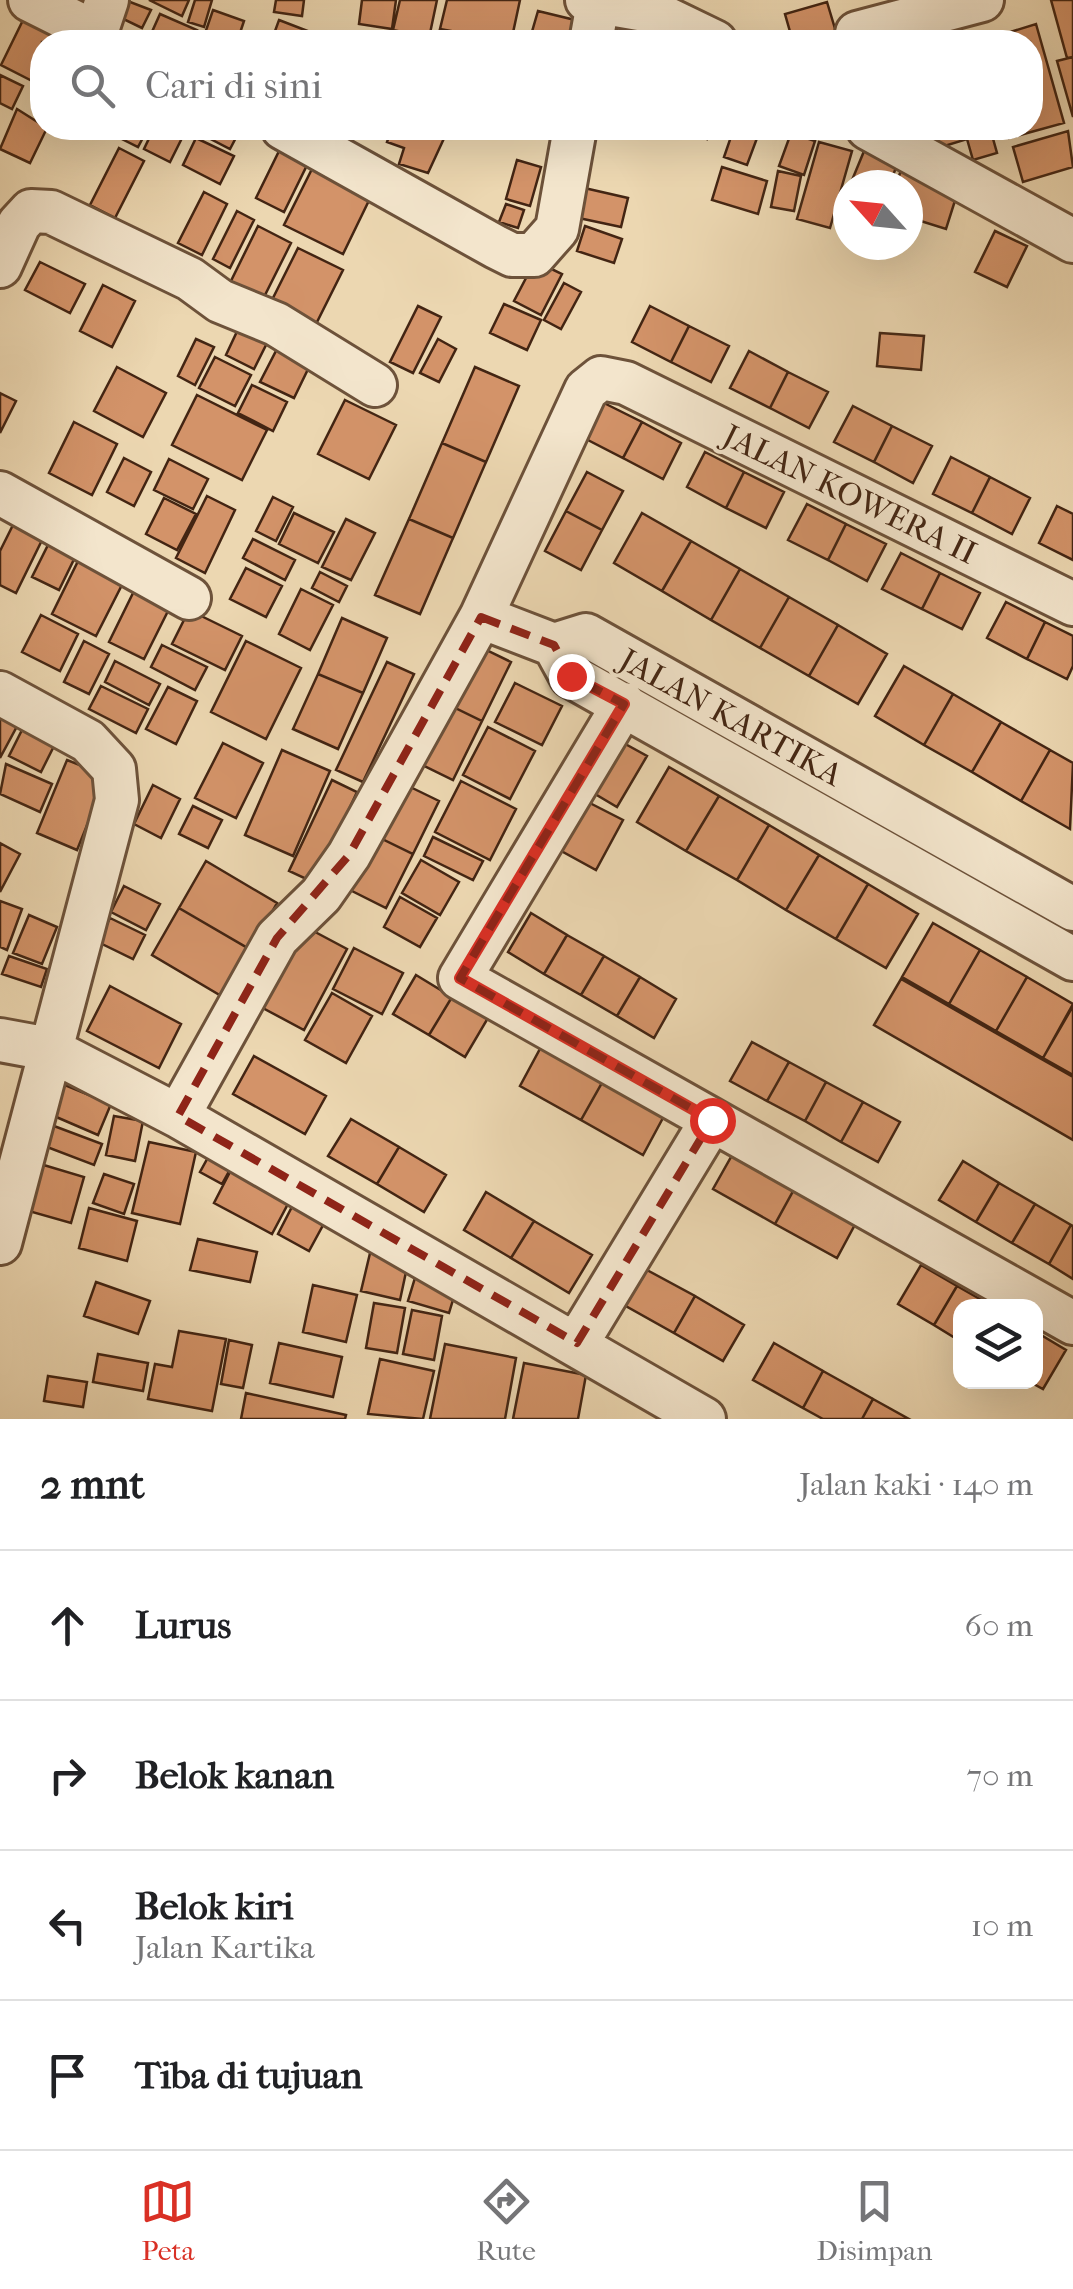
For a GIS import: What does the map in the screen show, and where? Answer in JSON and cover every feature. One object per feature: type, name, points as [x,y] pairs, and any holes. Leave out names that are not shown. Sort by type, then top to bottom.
[{"type":"street","points":[[30,0],[105,25]]},
{"type":"street","points":[[855,25],[982,0]]},
{"type":"street","points":[[592,15],[650,11],[690,30]]},
{"type":"street","points":[[304,140],[496,247],[512,254],[534,255],[557,229],[574,140]]},
{"type":"street","points":[[894,140],[1073,241]]},
{"type":"street","points":[[0,266],[19,224],[31,211],[50,212],[190,279],[220,301],[276,324],[375,385]]},
{"type":"street","name":"JALAN KOWERA II","points":[[480,618],[586,390],[601,378],[626,383],[1073,604]]},
{"type":"street","points":[[0,493],[189,598]]},
{"type":"street","points":[[178,1116],[277,938],[321,895],[349,854],[480,618],[554,644]]},
{"type":"street","name":"JALAN KARTIKA","points":[[1073,909],[586,635],[554,644],[571,676],[1073,959]]},
{"type":"street","points":[[0,693],[88,741],[114,769],[117,800],[0,1243]]},
{"type":"street","points":[[624,704],[460,978],[1073,1323]]},
{"type":"street","points":[[0,1040],[49,1049],[178,1116],[704,1419]]},
{"type":"street","points":[[577,1343],[712,1120]]},
{"type":"highlighted area","points":[[481,617],[554,645],[571,676],[624,704],[460,978],[712,1120],[577,1343],[178,1116],[277,938],[349,855]]},
{"type":"building","points":[[125,0],[151,10],[142,28],[117,16]]},
{"type":"building","points":[[149,0],[189,0],[182,16]]},
{"type":"building","points":[[195,0],[212,0],[204,27],[188,22]]},
{"type":"building","points":[[276,0],[304,0],[302,16],[274,12]]},
{"type":"building","points":[[362,0],[396,0],[392,29],[359,24]]},
{"type":"building","points":[[400,0],[437,0],[431,30],[393,30]]},
{"type":"building","points":[[447,0],[520,0],[514,30],[440,29]]},
{"type":"building","points":[[1051,0],[1073,0],[1073,57],[1067,58]]},
{"type":"building","points":[[827,2],[835,30],[790,30],[785,14]]},
{"type":"building","points":[[213,10],[244,21],[241,30],[206,30]]},
{"type":"building","points":[[538,11],[579,21],[576,30],[532,30]]},
{"type":"building","points":[[620,11],[659,18],[657,30],[617,30]]},
{"type":"building","points":[[27,12],[63,30],[30,30],[30,80],[1,65]]},
{"type":"building","points":[[160,14],[197,30],[153,30]]},
{"type":"building","points":[[279,20],[305,30],[275,30]]},
{"type":"building","points":[[1036,24],[1038,30],[1017,30]]},
{"type":"building","points":[[1043,49],[1064,123],[1043,129]]},
{"type":"building","points":[[1073,57],[1073,117],[1057,61]]},
{"type":"building","points":[[0,75],[23,86],[12,109],[0,103]]},
{"type":"building","points":[[17,109],[30,117],[30,140],[41,140],[30,163],[0,149]]},
{"type":"building","points":[[1068,131],[1073,167],[1023,182],[1013,147]]},
{"type":"building","points":[[148,140],[181,140],[170,162],[144,149]]},
{"type":"building","points":[[195,140],[234,156],[220,184],[183,165]]},
{"type":"building","points":[[213,140],[235,140],[230,149]]},
{"type":"building","points":[[443,140],[428,173],[399,164],[404,148],[387,142]]},
{"type":"building","points":[[730,140],[756,140],[747,165],[724,157]]},
{"type":"building","points":[[788,140],[815,141],[804,175],[779,166]]},
{"type":"building","points":[[936,140],[964,140],[938,148]]},
{"type":"building","points":[[967,140],[993,140],[997,153],[973,160]]},
{"type":"building","points":[[819,142],[852,151],[847,170],[833,170],[830,228],[797,219]]},
{"type":"building","points":[[867,144],[900,158],[895,170],[856,170]]},
{"type":"building","points":[[282,145],[310,159],[284,212],[256,198]]},
{"type":"building","points":[[119,148],[144,161],[115,218],[90,205]]},
{"type":"building","points":[[317,159],[375,188],[343,254],[284,225]]},
{"type":"building","points":[[517,160],[541,167],[530,206],[506,199]]},
{"type":"building","points":[[722,167],[767,181],[758,214],[712,200]]},
{"type":"building","points":[[778,171],[801,176],[794,211],[771,207]]},
{"type":"building","points":[[923,177],[959,188],[946,229],[923,222]]},
{"type":"building","points":[[580,187],[628,198],[621,227],[574,217]]},
{"type":"building","points":[[204,192],[227,204],[202,255],[178,243]]},
{"type":"building","points":[[506,204],[524,210],[518,228],[499,222]]},
{"type":"building","points":[[237,211],[254,220],[230,268],[213,259]]},
{"type":"building","points":[[258,226],[291,243],[262,301],[229,285]]},
{"type":"building","points":[[585,226],[622,239],[614,263],[577,251]]},
{"type":"building","points":[[995,231],[1027,246],[1007,287],[975,272]]},
{"type":"building","points":[[298,248],[343,270],[316,324],[271,302]]},
{"type":"building","points":[[535,261],[562,274],[541,315],[514,301]]},
{"type":"building","points":[[40,262],[85,284],[70,313],[25,290]]},
{"type":"building","points":[[564,283],[581,292],[561,329],[544,320]]},
{"type":"building","points":[[103,285],[135,301],[112,347],[80,331]]},
{"type":"building","points":[[504,304],[541,320],[527,350],[490,333]]},
{"type":"building","points":[[418,306],[441,317],[413,373],[390,362]]},
{"type":"building","points":[[650,306],[689,326],[671,362],[632,342]]},
{"type":"building","points":[[241,323],[270,337],[254,369],[226,355]]},
{"type":"building","points":[[689,326],[729,346],[711,382],[671,362]]},
{"type":"building","points":[[880,333],[924,336],[921,370],[877,366]]},
{"type":"building","points":[[196,339],[214,347],[195,385],[178,376]]},
{"type":"building","points":[[438,339],[456,349],[439,382],[420,373]]},
{"type":"building","points":[[277,349],[310,365],[294,398],[260,382]]},
{"type":"building","points":[[749,351],[788,372],[770,408],[730,388]]},
{"type":"building","points":[[215,357],[251,375],[235,406],[199,388]]},
{"type":"building","points":[[117,367],[166,393],[143,437],[94,411]]},
{"type":"building","points":[[475,367],[519,386],[486,462],[442,443]]},
{"type":"building","points":[[788,372],[828,392],[809,428],[770,408]]},
{"type":"building","points":[[252,385],[287,402],[273,431],[238,413]]},
{"type":"building","points":[[0,393],[16,401],[0,433]]},
{"type":"building","points":[[197,395],[267,430],[242,480],[172,445]]},
{"type":"building","points":[[345,400],[396,425],[369,479],[318,454]]},
{"type":"building","points":[[602,402],[642,422],[623,458],[584,438]]},
{"type":"building","points":[[853,406],[892,426],[874,462],[834,442]]},
{"type":"building","points":[[74,422],[117,444],[92,495],[49,473]]},
{"type":"building","points":[[642,422],[681,443],[663,479],[623,458]]},
{"type":"building","points":[[892,426],[932,446],[913,483],[874,462]]},
{"type":"building","points":[[442,443],[486,462],[453,538],[409,519]]},
{"type":"building","points":[[705,452],[744,472],[726,508],[687,487]]},
{"type":"building","points":[[951,457],[990,477],[972,513],[933,494]]},
{"type":"building","points":[[124,458],[151,472],[134,506],[107,492]]},
{"type":"building","points":[[169,459],[208,479],[193,509],[154,490]]},
{"type":"building","points":[[587,472],[623,491],[602,530],[566,511]]},
{"type":"building","points":[[744,472],[784,492],[766,528],[726,508]]},
{"type":"building","points":[[990,477],[1030,498],[1012,534],[972,513]]},
{"type":"building","points":[[207,496],[235,510],[205,573],[176,558]]},
{"type":"building","points":[[273,497],[293,507],[276,541],[256,531]]},
{"type":"building","points":[[164,498],[196,514],[177,550],[146,534]]},
{"type":"building","points":[[807,504],[846,524],[828,560],[788,540]]},
{"type":"building","points":[[1057,506],[1073,514],[1073,560],[1039,543]]},
{"type":"building","points":[[566,511],[602,530],[581,570],[545,551]]},
{"type":"building","points":[[294,513],[334,532],[318,563],[279,544]]},
{"type":"building","points":[[642,513],[691,541],[662,591],[614,563]]},
{"type":"building","points":[[346,519],[375,533],[351,580],[322,567]]},
{"type":"building","points":[[409,519],[453,538],[420,614],[375,595]]},
{"type":"building","points":[[15,521],[44,536],[16,593],[0,585],[0,551]]},
{"type":"building","points":[[846,524],[886,544],[867,581],[828,560]]},
{"type":"building","points":[[53,535],[80,547],[59,590],[32,577]]},
{"type":"building","points":[[253,539],[295,560],[285,580],[243,558]]},
{"type":"building","points":[[691,541],[740,569],[711,620],[662,591]]},
{"type":"building","points":[[83,551],[128,573],[96,636],[52,614]]},
{"type":"building","points":[[901,553],[940,573],[922,609],[882,589]]},
{"type":"building","points":[[246,568],[282,586],[266,617],[230,599]]},
{"type":"building","points":[[740,569],[789,597],[760,648],[711,620]]},
{"type":"building","points":[[320,572],[347,586],[339,602],[312,588]]},
{"type":"building","points":[[940,573],[980,593],[962,629],[922,609]]},
{"type":"building","points":[[136,587],[171,605],[144,659],[109,642]]},
{"type":"building","points":[[301,589],[333,605],[310,650],[279,634]]},
{"type":"building","points":[[789,597],[838,625],[809,676],[760,648]]},
{"type":"building","points":[[1006,602],[1045,622],[1027,659],[987,638]]},
{"type":"building","points":[[189,610],[242,636],[225,670],[172,644]]},
{"type":"building","points":[[41,615],[78,634],[60,671],[22,652]]},
{"type":"building","points":[[342,618],[387,638],[363,693],[318,674]]},
{"type":"building","points":[[1045,622],[1073,636],[1073,666],[1067,679],[1027,659]]},
{"type":"building","points":[[838,625],[887,654],[858,704],[809,676]]},
{"type":"building","points":[[84,641],[109,654],[89,694],[64,682]]},
{"type":"building","points":[[246,641],[301,668],[266,739],[211,712]]},
{"type":"building","points":[[470,642],[511,662],[482,721],[441,701]]},
{"type":"building","points":[[162,645],[207,667],[195,690],[151,667]]},
{"type":"building","points":[[115,661],[160,684],[149,705],[105,682]]},
{"type":"building","points":[[387,662],[414,674],[363,782],[336,770]]},
{"type":"building","points":[[904,666],[953,694],[924,745],[875,716]]},
{"type":"building","points":[[318,674],[363,693],[338,749],[293,729]]},
{"type":"building","points":[[515,683],[562,706],[542,745],[495,722]]},
{"type":"building","points":[[101,686],[148,709],[136,733],[89,709]]},
{"type":"building","points":[[168,687],[197,701],[176,744],[146,729]]},
{"type":"building","points":[[953,694],[1001,722],[972,772],[924,745]]},
{"type":"building","points":[[441,701],[482,721],[453,780],[412,760]]},
{"type":"building","points":[[0,706],[22,717],[0,758]]},
{"type":"building","points":[[1001,722],[1050,750],[1021,801],[972,772]]},
{"type":"building","points":[[25,724],[57,740],[41,772],[9,756]]},
{"type":"building","points":[[488,727],[535,751],[510,799],[463,775]]},
{"type":"building","points":[[609,735],[647,756],[617,807],[580,785]]},
{"type":"building","points":[[223,743],[263,763],[236,818],[195,798]]},
{"type":"building","points":[[282,750],[330,771],[293,856],[245,835]]},
{"type":"building","points":[[1050,750],[1073,763],[1070,829],[1021,801]]},
{"type":"building","points":[[67,760],[107,776],[77,850],[37,833]]},
{"type":"building","points":[[6,764],[52,784],[40,812],[0,794]]},
{"type":"building","points":[[669,767],[719,796],[686,851],[637,822]]},
{"type":"building","points":[[332,780],[357,792],[315,883],[289,871]]},
{"type":"building","points":[[461,781],[516,809],[490,860],[435,832]]},
{"type":"building","points":[[400,782],[439,801],[413,854],[374,835]]},
{"type":"building","points":[[153,785],[180,799],[161,838],[134,824]]},
{"type":"building","points":[[719,796],[769,825],[737,880],[686,851]]},
{"type":"building","points":[[580,798],[623,820],[596,870],[554,847]]},
{"type":"building","points":[[193,806],[222,820],[208,848],[179,834]]},
{"type":"building","points":[[769,825],[819,855],[786,910],[737,880]]},
{"type":"building","points":[[374,835],[413,854],[386,908],[348,889]]},
{"type":"building","points":[[433,837],[483,861],[473,880],[424,856]]},
{"type":"building","points":[[0,843],[20,854],[0,892]]},
{"type":"building","points":[[819,855],[868,884],[836,939],[786,910]]},
{"type":"building","points":[[421,860],[459,882],[440,915],[402,893]]},
{"type":"building","points":[[206,861],[277,903],[251,950],[179,908]]},
{"type":"building","points":[[868,884],[918,914],[886,968],[836,939]]},
{"type":"building","points":[[124,886],[160,904],[146,930],[111,912]]},
{"type":"building","points":[[400,897],[437,918],[420,947],[384,927]]},
{"type":"building","points":[[0,901],[22,909],[7,950],[0,947]]},
{"type":"building","points":[[179,908],[251,950],[223,997],[152,955]]},
{"type":"building","points":[[531,913],[567,935],[544,974],[508,952]]},
{"type":"building","points":[[29,915],[57,927],[42,964],[13,953]]},
{"type":"building","points":[[110,918],[145,935],[133,959],[98,942]]},
{"type":"building","points":[[933,923],[980,950],[949,1004],[902,977]]},
{"type":"building","points":[[302,925],[347,949],[304,1030],[259,1006]]},
{"type":"building","points":[[567,935],[604,956],[581,995],[544,974]]},
{"type":"building","points":[[354,948],[403,973],[382,1014],[333,989]]},
{"type":"building","points":[[980,950],[1027,977],[996,1031],[949,1004]]},
{"type":"building","points":[[9,956],[47,969],[41,987],[2,974]]},
{"type":"building","points":[[604,956],[640,977],[617,1016],[581,995]]},
{"type":"building","points":[[416,975],[452,997],[429,1035],[393,1014]]},
{"type":"building","points":[[640,977],[676,999],[654,1038],[617,1016]]},
{"type":"building","points":[[1027,977],[1073,1004],[1043,1058],[996,1031]]},
{"type":"building","points":[[901,979],[1073,1077],[1073,1140],[874,1025]]},
{"type":"building","points":[[110,986],[181,1024],[159,1068],[87,1031]]},
{"type":"building","points":[[332,993],[372,1016],[346,1063],[305,1040]]},
{"type":"building","points":[[452,997],[488,1018],[465,1057],[429,1035]]},
{"type":"building","points":[[1073,1006],[1073,1075],[1043,1058]]},
{"type":"building","points":[[752,1042],[789,1062],[767,1101],[730,1081]]},
{"type":"building","points":[[541,1047],[603,1081],[581,1120],[520,1086]]},
{"type":"building","points":[[254,1056],[326,1096],[305,1134],[233,1094]]},
{"type":"building","points":[[789,1062],[826,1082],[805,1121],[767,1101]]},
{"type":"building","points":[[603,1081],[664,1116],[643,1155],[581,1120]]},
{"type":"building","points":[[826,1082],[863,1102],[841,1142],[805,1121]]},
{"type":"building","points":[[60,1083],[111,1104],[98,1135],[47,1113]]},
{"type":"building","points":[[863,1102],[900,1122],[878,1162],[841,1142]]},
{"type":"building","points":[[114,1116],[143,1121],[135,1161],[106,1155]]},
{"type":"building","points":[[351,1119],[399,1147],[377,1184],[328,1156]]},
{"type":"building","points":[[54,1126],[102,1144],[94,1165],[47,1147]]},
{"type":"building","points":[[149,1142],[196,1152],[180,1224],[132,1213]]},
{"type":"building","points":[[399,1147],[446,1175],[424,1212],[377,1184]]},
{"type":"building","points":[[735,1150],[797,1184],[775,1224],[713,1189]]},
{"type":"building","points":[[211,1152],[233,1164],[222,1184],[200,1172]]},
{"type":"building","points":[[963,1161],[999,1183],[976,1222],[939,1200]]},
{"type":"building","points":[[37,1163],[84,1177],[71,1223],[25,1210]]},
{"type":"building","points":[[231,1170],[290,1200],[272,1234],[214,1203]]},
{"type":"building","points":[[104,1174],[134,1184],[124,1214],[93,1203]]},
{"type":"building","points":[[999,1183],[1035,1204],[1012,1243],[976,1222]]},
{"type":"building","points":[[797,1184],[858,1219],[837,1258],[775,1224]]},
{"type":"building","points":[[486,1192],[534,1221],[511,1258],[464,1230]]},
{"type":"building","points":[[296,1199],[328,1216],[309,1251],[278,1234]]},
{"type":"building","points":[[1035,1204],[1071,1225],[1049,1264],[1012,1243]]},
{"type":"building","points":[[89,1208],[137,1221],[127,1261],[79,1248]]},
{"type":"building","points":[[534,1221],[592,1255],[569,1293],[511,1258]]},
{"type":"building","points":[[1073,1226],[1073,1279],[1049,1264]]},
{"type":"building","points":[[198,1239],[257,1252],[250,1282],[190,1270]]},
{"type":"building","points":[[371,1249],[409,1258],[400,1300],[361,1291]]},
{"type":"building","points":[[921,1265],[957,1286],[934,1325],[898,1304]]},
{"type":"building","points":[[418,1268],[459,1280],[449,1313],[408,1301]]},
{"type":"building","points":[[645,1269],[695,1296],[674,1333],[624,1305]]},
{"type":"building","points":[[96,1282],[150,1301],[138,1334],[84,1316]]},
{"type":"building","points":[[313,1285],[357,1295],[346,1342],[303,1332]]},
{"type":"building","points":[[957,1286],[980,1299],[953,1299],[953,1337],[934,1325]]},
{"type":"building","points":[[695,1296],[744,1325],[723,1361],[674,1333]]},
{"type":"building","points":[[374,1303],[405,1308],[397,1353],[366,1348]]},
{"type":"building","points":[[412,1310],[442,1316],[434,1360],[403,1354]]},
{"type":"building","points":[[179,1331],[226,1339],[212,1411],[148,1399],[155,1364],[172,1367]]},
{"type":"building","points":[[1043,1336],[1066,1350],[1043,1389]]},
{"type":"building","points":[[229,1340],[252,1345],[243,1388],[221,1384]]},
{"type":"building","points":[[279,1343],[342,1357],[333,1397],[270,1383]]},
{"type":"building","points":[[774,1343],[823,1371],[803,1408],[753,1380]]},
{"type":"building","points":[[445,1344],[516,1358],[505,1419],[430,1419]]},
{"type":"building","points":[[98,1354],[148,1363],[143,1391],[93,1382]]},
{"type":"building","points":[[380,1359],[434,1371],[423,1419],[368,1414]]},
{"type":"building","points":[[524,1363],[586,1375],[578,1419],[513,1419]]},
{"type":"building","points":[[823,1371],[873,1399],[862,1419],[823,1419],[803,1408]]},
{"type":"building","points":[[48,1376],[87,1382],[83,1407],[44,1401]]},
{"type":"building","points":[[246,1393],[346,1415],[345,1419],[241,1419]]},
{"type":"building","points":[[873,1399],[909,1419],[862,1419]]},
{"type":"route","points":[[571,676],[624,704],[460,978],[712,1120]]}]
